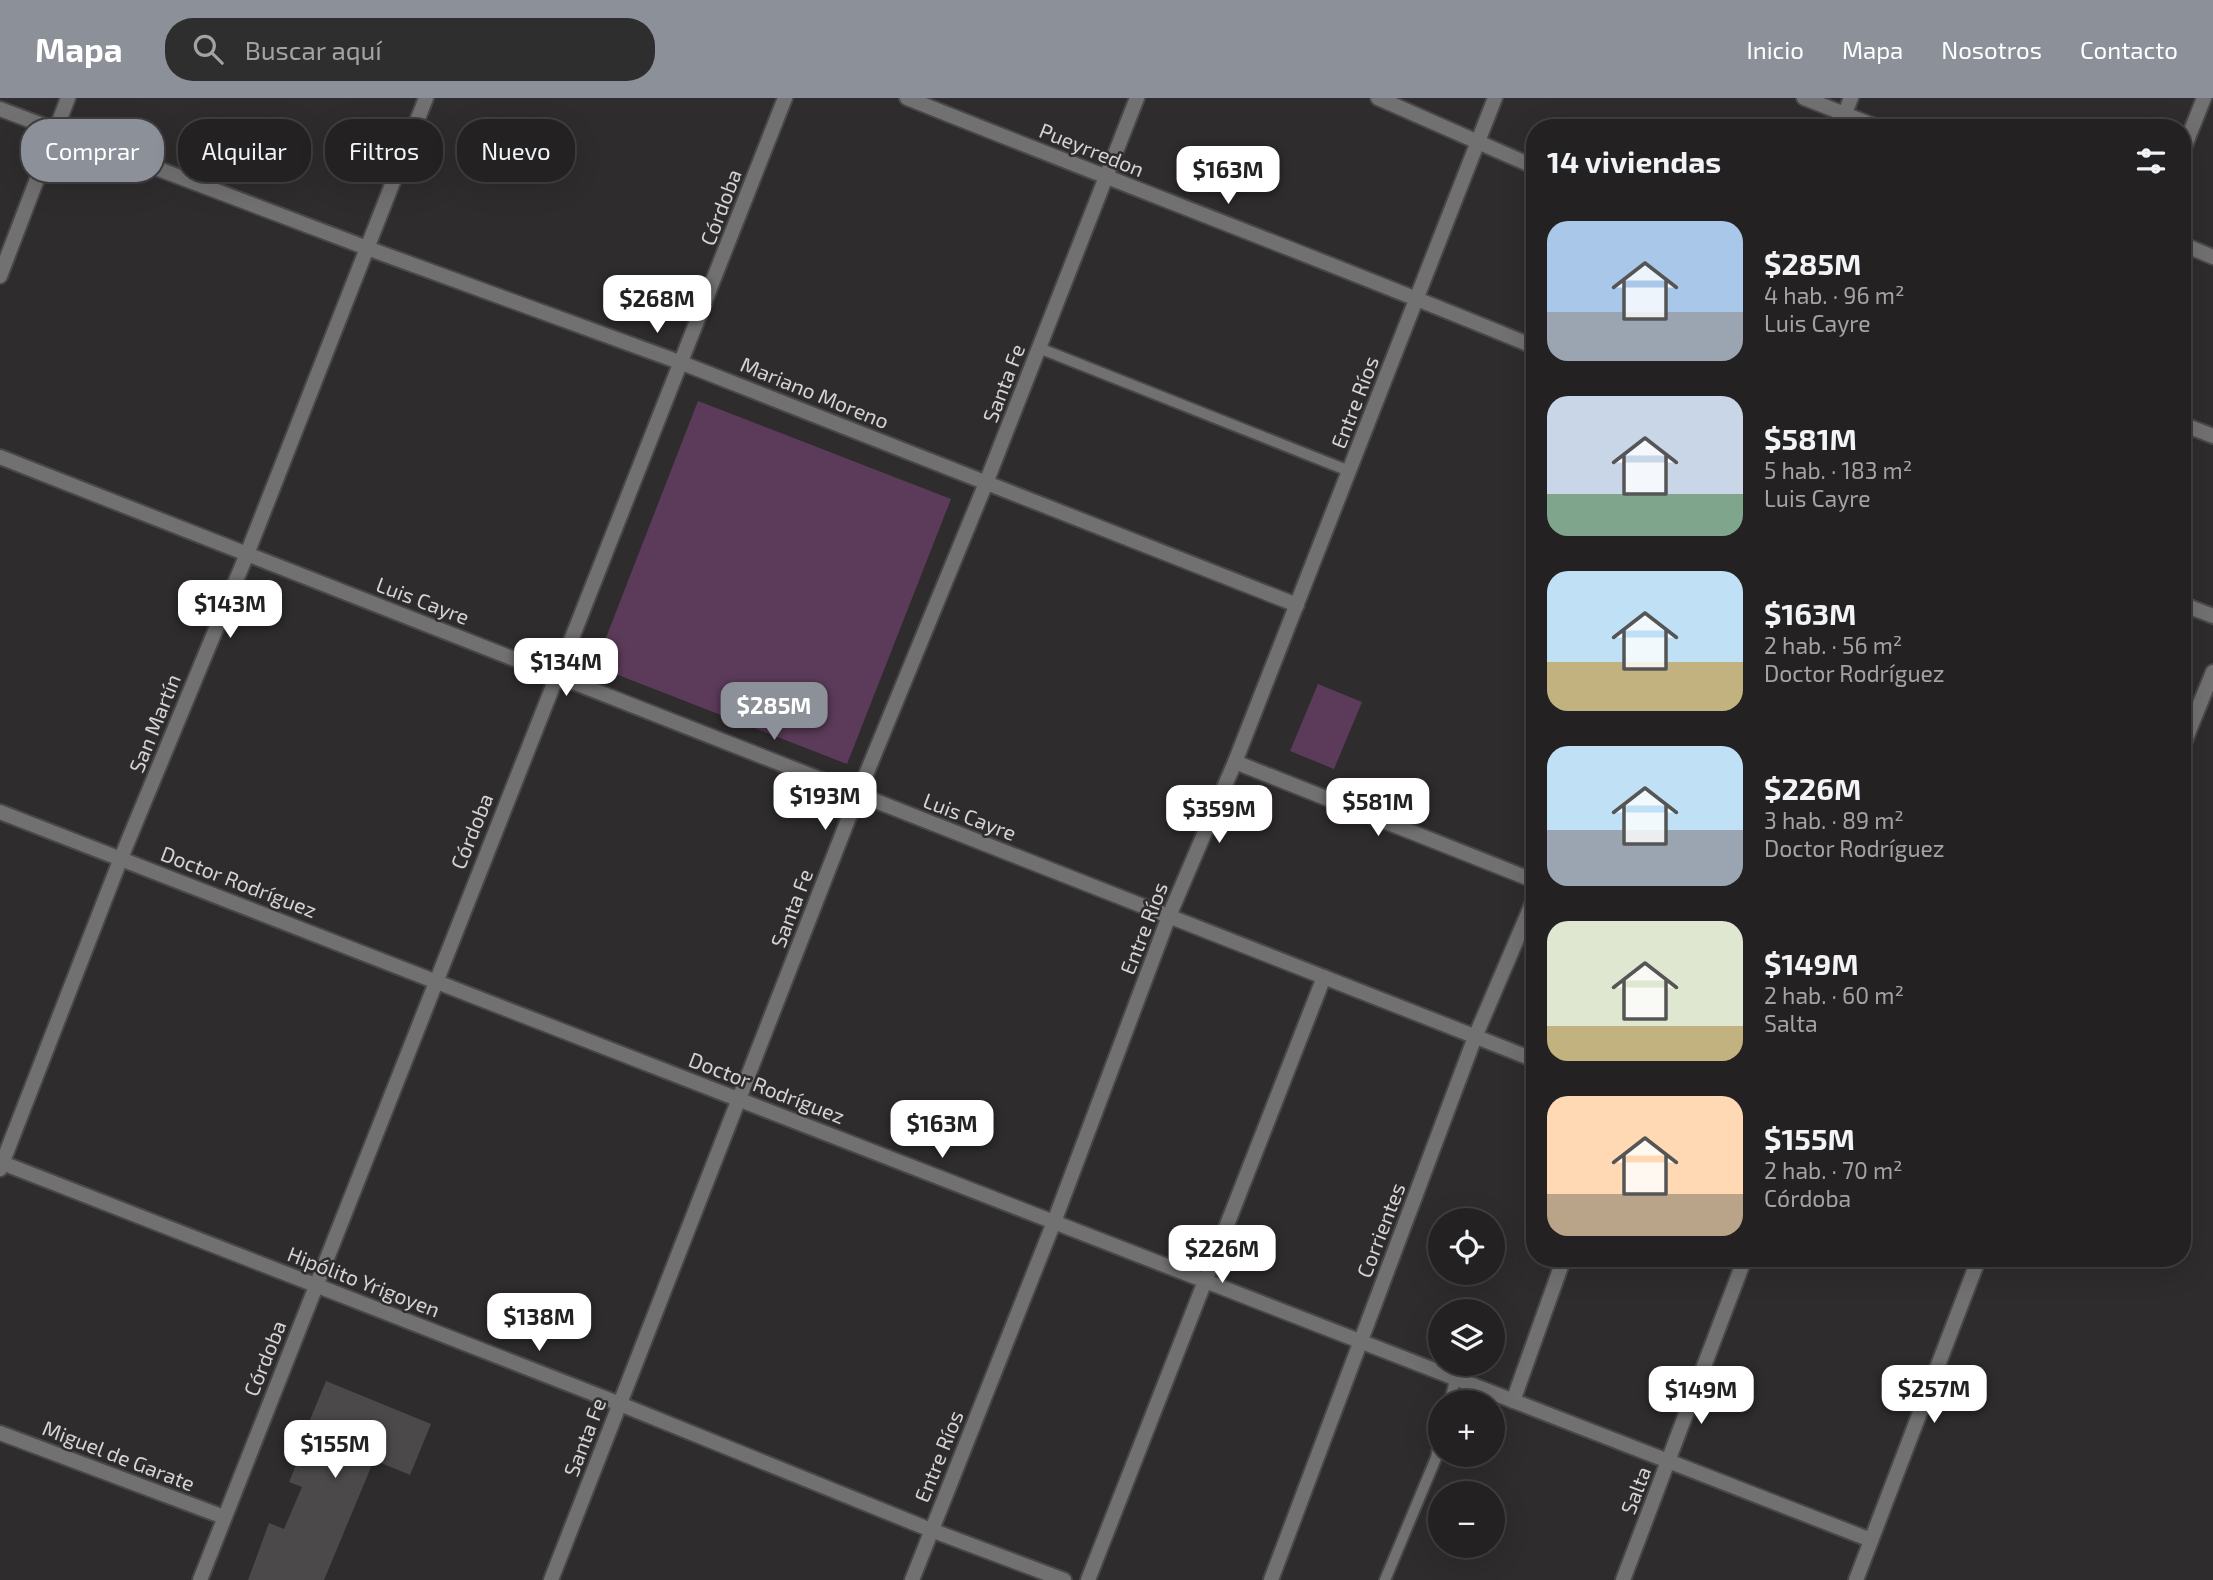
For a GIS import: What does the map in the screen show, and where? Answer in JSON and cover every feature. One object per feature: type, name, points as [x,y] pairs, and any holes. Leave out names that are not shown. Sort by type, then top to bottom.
[{"type":"street","points":[[60,119],[68,98]]},
{"type":"street","name":"San Martín","points":[[1,1164],[121,858],[247,554],[426,98]]},
{"type":"street","name":"Córdoba","points":[[200,1580],[434,980],[682,363],[785,98]]},
{"type":"street","name":"Pueyrredon","points":[[907,98],[1526,343]]},
{"type":"street","name":"Santa Fe","points":[[551,1580],[858,794],[986,483],[1137,98]]},
{"type":"street","points":[[1378,98],[1526,163]]},
{"type":"street","name":"Entre Ríos","points":[[912,1580],[1054,1222],[1169,916],[1235,762],[1495,98]]},
{"type":"street","points":[[1804,98],[1839,119]]},
{"type":"street","points":[[1843,119],[1851,98]]},
{"type":"street","points":[[2191,130],[2204,98]]},
{"type":"street","name":"Mariano Moreno","points":[[0,109],[25,119]]},
{"type":"street","name":"Mariano Moreno","points":[[164,172],[682,363],[1297,605]]},
{"type":"street","points":[[0,276],[36,182]]},
{"type":"street","points":[[2191,248],[2213,257]]},
{"type":"street","points":[[2191,427],[2213,436]]},
{"type":"street","name":"Luis Cayre","points":[[0,457],[1526,1057]]},
{"type":"street","points":[[2191,607],[2213,616]]},
{"type":"street","points":[[2191,726],[2213,672]]},
{"type":"street","points":[[1235,762],[1526,877]]},
{"type":"street","name":"Doctor Rodríguez","points":[[0,812],[1871,1540]]},
{"type":"street","name":"Corrientes","points":[[1271,1580],[1475,1037],[1526,918]]},
{"type":"street","points":[[1088,1580],[1324,977]]},
{"type":"street","name":"Hipólito Yrigoyen","points":[[1,1164],[316,1285],[931,1530],[1064,1580]]},
{"type":"street","points":[[1513,1401],[1561,1267]]},
{"type":"street","name":"Salta","points":[[1623,1580],[1742,1267]]},
{"type":"street","points":[[1856,1580],[1976,1267]]},
{"type":"street","name":"Miguel de Garate","points":[[0,1433],[224,1517]]},
{"type":"lane","points":[[1039,348],[1349,471]]},
{"type":"lane","points":[[1453,1390],[1455,1379]]},
{"type":"lane","points":[[1385,1580],[1432,1467]]},
{"type":"shaded area","points":[[698,401],[951,499],[847,764],[595,666]]},
{"type":"shaded area","points":[[1318,684],[1362,702],[1334,769],[1290,751]]},
{"type":"building","points":[[326,1381],[431,1424],[410,1475],[374,1460],[324,1580],[248,1580],[269,1523],[284,1529],[302,1487],[289,1482],[311,1429],[307,1427]]}]
